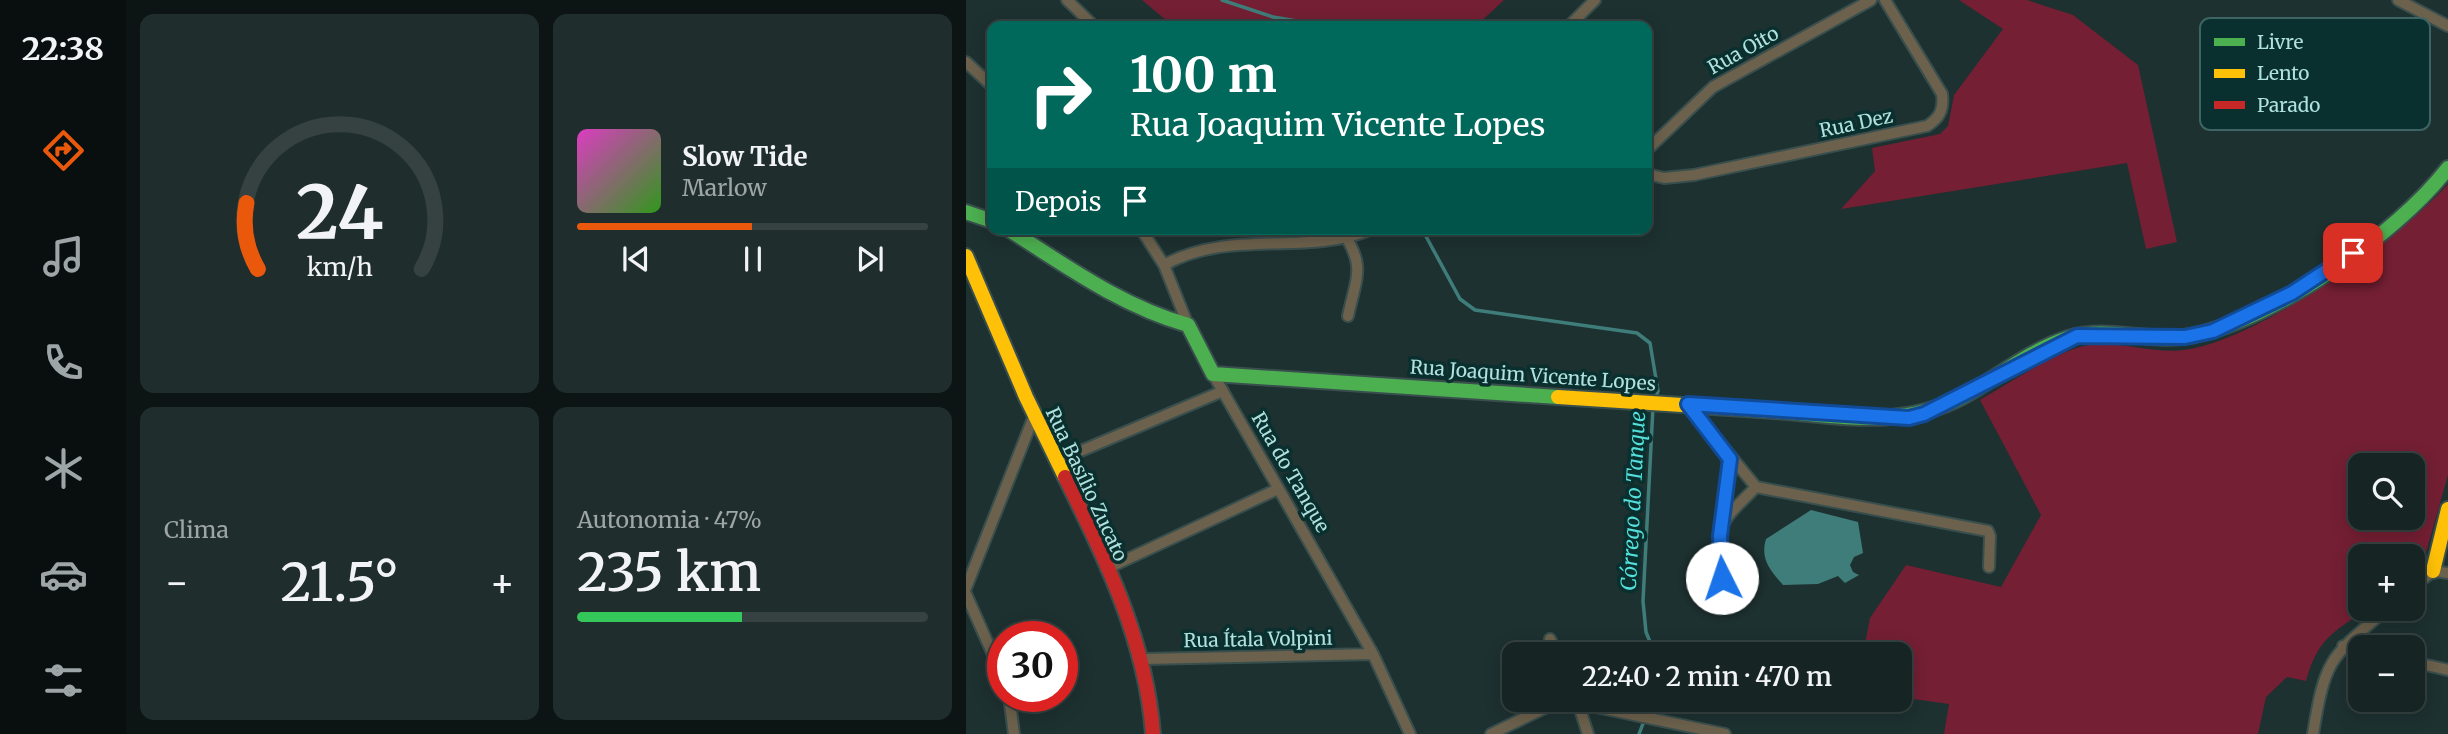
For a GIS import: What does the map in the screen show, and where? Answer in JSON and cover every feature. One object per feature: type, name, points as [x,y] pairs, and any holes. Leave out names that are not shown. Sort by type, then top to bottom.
[{"type":"street","points":[[1067,0],[1089,21]]},
{"type":"street","points":[[1574,21],[1595,0]]},
{"type":"street","name":"Rua Oito","points":[[1652,145],[1678,117],[1713,87],[1871,0]]},
{"type":"street","name":"Rua Dez","points":[[1652,175],[1664,178],[1694,175],[1927,126],[1936,120],[1943,104],[1939,86],[1885,0]]},
{"type":"street","points":[[2399,0],[2448,26]]},
{"type":"street","points":[[966,62],[987,81]]},
{"type":"street","name":"Rua Joaquim Vicente Lopes","points":[[1213,374],[1909,418],[1932,410],[2077,336],[2185,337],[2213,331],[2292,293],[2353,253],[2419,201],[2448,168]]},
{"type":"street","points":[[966,212],[987,219]]},
{"type":"street","points":[[1018,235],[1138,309],[1188,325]]},
{"type":"street","name":"Rua do Tanque","points":[[1145,235],[1164,265],[1188,325],[1213,374],[1373,654],[1410,734]]},
{"type":"street","points":[[1164,265],[1207,247],[1314,235]]},
{"type":"street","points":[[1345,235],[1354,249],[1358,264],[1348,316]]},
{"type":"street","name":"Rua Basílio Zucato","points":[[966,256],[1034,416],[1106,569],[1144,659],[1152,701],[1153,734]]},
{"type":"street","points":[[1057,461],[1223,391]]},
{"type":"street","points":[[1688,404],[1730,459],[1756,486],[1985,530],[1990,536],[1989,567]]},
{"type":"street","points":[[966,588],[1034,416]]},
{"type":"street","points":[[1722,578],[1720,536],[1730,459]]},
{"type":"street","points":[[1722,521],[1756,486]]},
{"type":"street","points":[[1106,569],[1278,489]]},
{"type":"street","points":[[2425,577],[2433,571],[2448,509]]},
{"type":"street","points":[[2433,571],[2448,573]]},
{"type":"street","points":[[966,594],[987,641]]},
{"type":"street","points":[[2313,734],[2325,674],[2343,646],[2373,621]]},
{"type":"street","points":[[2343,646],[2348,647]]},
{"type":"street","name":"Rua Ítala Volpini","points":[[1144,659],[1373,654]]},
{"type":"street","points":[[2425,665],[2448,670]]},
{"type":"street","points":[[1011,712],[1014,734]]},
{"type":"street","points":[[1491,734],[1538,712]]},
{"type":"street","points":[[1581,712],[1588,734]]},
{"type":"street","points":[[1623,712],[1726,734]]},
{"type":"shaded area","points":[[1142,0],[1504,0],[1481,21],[1167,21]]},
{"type":"shaded area","points":[[1959,0],[2027,0],[2073,15],[2138,65],[2177,242],[2146,249],[2127,163],[1841,209],[1875,171],[1872,148],[1940,134],[1948,126],[1954,95],[2003,29]]},
{"type":"shaded area","points":[[2448,184],[2448,475],[2425,556],[2425,544],[2348,544],[2349,621],[2321,646],[2306,681],[2287,677],[2266,697],[2258,734],[1944,734],[1949,704],[1912,699],[1912,642],[1865,642],[1870,618],[1906,565],[2001,587],[2041,515],[1980,400],[2045,362],[2084,346],[2111,344],[2177,351],[2220,340],[2291,306],[2328,283],[2397,232]]},
{"type":"water","points":[[1811,510],[1858,522],[1863,553],[1854,557],[1850,565],[1853,572],[1859,575],[1845,583],[1838,576],[1818,584],[1783,585],[1774,574],[1765,558],[1766,539]]},
{"type":"waterway","points":[[1222,0],[1273,17],[1297,21]]},
{"type":"waterway","points":[[1425,235],[1460,299],[1475,310],[1637,333],[1650,343],[1658,391],[1655,400]]},
{"type":"waterway","name":"Córrego do Tanque","points":[[1650,642],[1646,632],[1643,601],[1653,407]]},
{"type":"waterway","name":"Córrego do Tanque","points":[[1639,734],[1647,712]]},
{"type":"traffic: fast","points":[[1775,411],[1870,418],[1916,413],[1962,397],[2027,357],[2068,338],[2098,334],[2175,338],[2223,327],[2295,293],[2331,271],[2398,220],[2448,168]]},
{"type":"traffic: fast","points":[[966,212],[987,219]]},
{"type":"traffic: fast","points":[[1017,235],[1117,296],[1188,325],[1213,374],[1558,397]]},
{"type":"traffic: slow","points":[[966,256],[1026,397],[1065,477]]},
{"type":"traffic: slow","points":[[1558,397],[1775,411]]},
{"type":"traffic: slow","points":[[2433,571],[2448,509]]},
{"type":"traffic: jam","points":[[1065,477],[1109,570],[1133,634],[1149,700],[1153,734]]},
{"type":"route","points":[[1722,578],[1720,536],[1730,459],[1688,404],[1909,418],[1941,406],[2063,340],[2091,333],[2185,337],[2213,331],[2292,293],[2353,253]]}]
